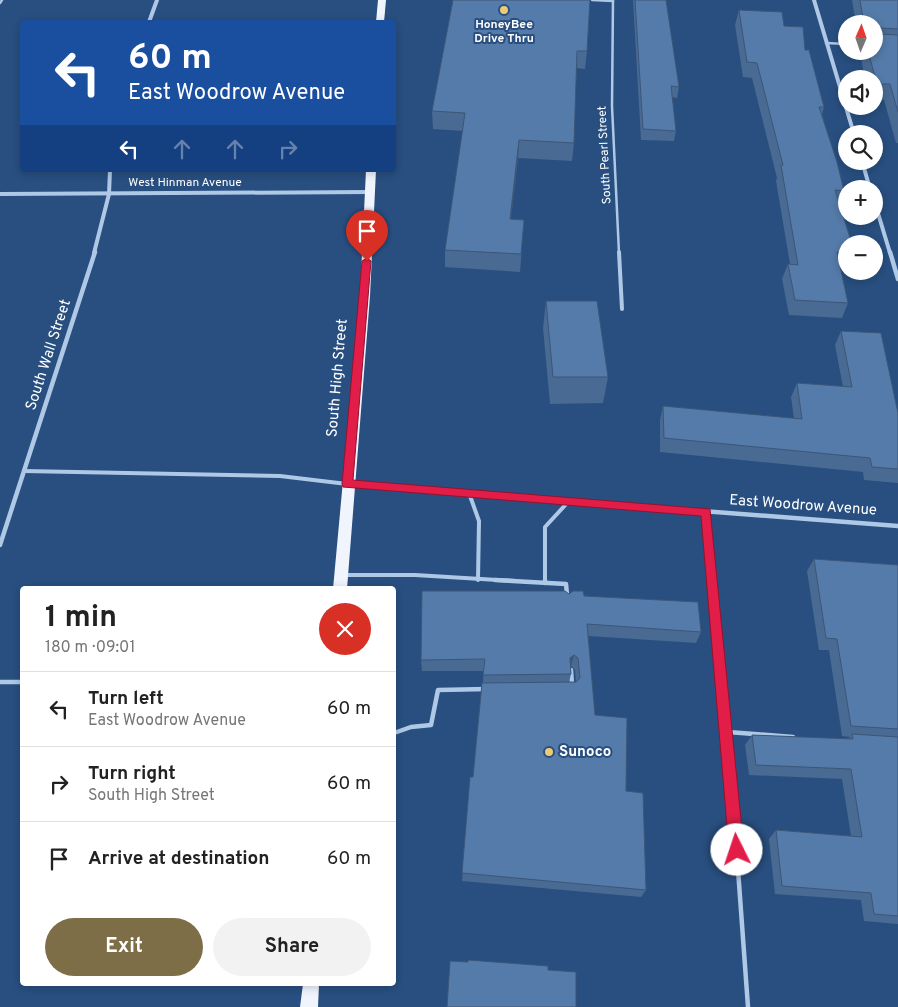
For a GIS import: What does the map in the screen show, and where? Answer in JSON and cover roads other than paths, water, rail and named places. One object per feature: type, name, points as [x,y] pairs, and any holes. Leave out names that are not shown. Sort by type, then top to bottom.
[{"type":"main road","points":[[380,20],[382,0]]},
{"type":"main road","name":"South High Street","points":[[340,586],[347,484],[365,296],[371,172]]},
{"type":"main road","points":[[309,1007],[311,986]]},
{"type":"street","points":[[150,20],[157,0]]},
{"type":"street","points":[[814,0],[851,125]]},
{"type":"street","name":"South Wall Street","points":[[0,545],[92,262],[108,194],[110,172]]},
{"type":"street","name":"West Hinman Avenue","points":[[0,194],[370,192]]},
{"type":"street","points":[[882,225],[898,279]]},
{"type":"street","name":"East Woodrow Avenue","points":[[347,484],[898,526]]},
{"type":"lane","points":[[0,4],[2,0]]},
{"type":"lane","points":[[592,0],[613,0]]},
{"type":"lane","name":"South Pearl Street","points":[[613,0],[612,106],[622,309]]},
{"type":"lane","points":[[826,43],[838,44]]},
{"type":"lane","points":[[24,471],[280,476],[347,484]]},
{"type":"lane","points":[[469,494],[479,521],[478,580]]},
{"type":"lane","points":[[545,583],[545,527],[569,501]]},
{"type":"lane","points":[[706,512],[728,732],[748,1007]]},
{"type":"lane","points":[[340,575],[415,575],[566,584],[567,602]]},
{"type":"lane","points":[[563,689],[572,689],[571,670]]},
{"type":"lane","points":[[0,682],[20,682]]},
{"type":"lane","points":[[396,732],[411,727],[431,725],[438,690],[496,689]]},
{"type":"lane","points":[[728,732],[803,738]]},
{"type":"place","name":"HoneyBee Drive Thru","points":[[504,10]]},
{"type":"place","name":"Sunoco","points":[[549,752]]}]
